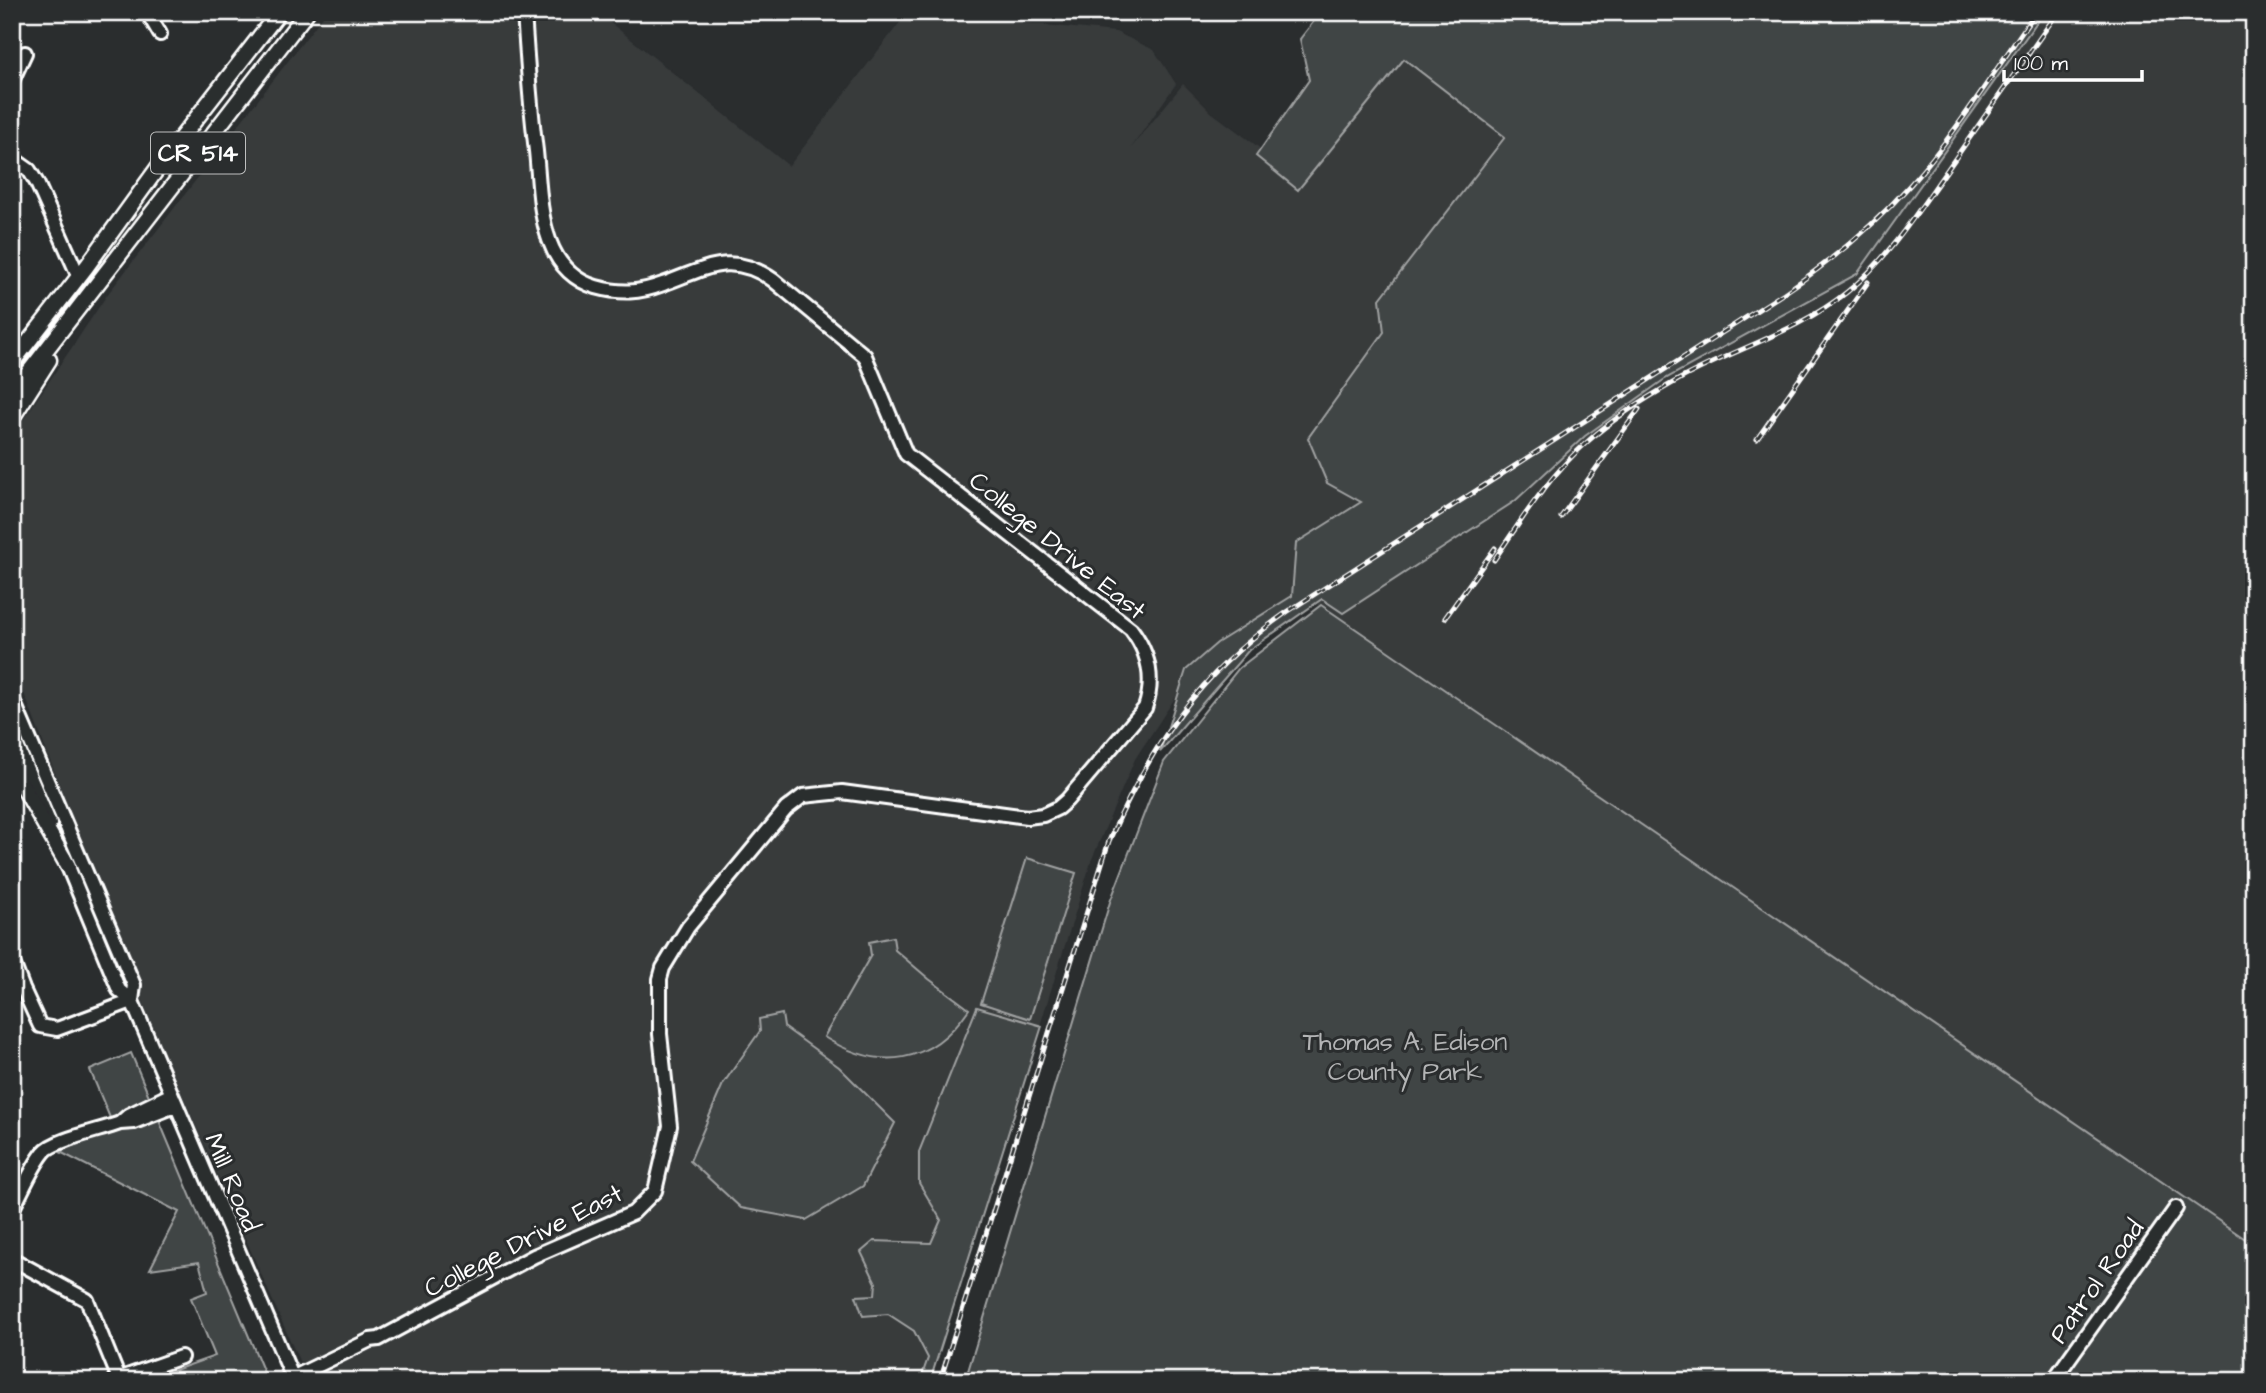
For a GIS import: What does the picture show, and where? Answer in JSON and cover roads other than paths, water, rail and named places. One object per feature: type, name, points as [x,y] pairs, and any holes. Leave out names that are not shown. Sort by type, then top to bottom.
[{"type":"main road","name":"CR 514","points":[[12,363],[279,12]]},
{"type":"main road","name":"CR 514","points":[[12,394],[307,12]]},
{"type":"main road","points":[[12,418],[90,295]]},
{"type":"main road","points":[[12,767],[68,866]]},
{"type":"street","points":[[147,12],[160,34]]},
{"type":"street","name":"College Drive East","points":[[294,1380],[370,1340],[379,1339],[534,1256],[633,1213],[655,1191],[670,1126],[660,1034],[660,979],[663,968],[688,927],[786,809],[803,796],[842,792],[1027,817],[1044,815],[1058,808],[1075,792],[1145,708],[1150,694],[1148,660],[1142,644],[1131,629],[905,454],[865,356],[774,280],[745,265],[726,264],[634,293],[616,292],[589,285],[567,271],[554,254],[543,215],[528,82],[524,12]]},
{"type":"street","points":[[12,81],[25,53]]},
{"type":"street","points":[[12,158],[29,170],[37,183],[79,277]]},
{"type":"street","name":"Mill Road","points":[[12,698],[134,985],[132,1001]]},
{"type":"street","name":"Mill Road","points":[[12,734],[119,990],[132,1001],[294,1380]]},
{"type":"street","points":[[12,960],[40,1026],[57,1030],[132,1001]]},
{"type":"street","points":[[12,1210],[45,1151],[58,1142],[99,1132],[120,1123],[129,1115],[173,1101]]},
{"type":"street","name":"Patrol Road","points":[[2053,1381],[2176,1208]]},
{"type":"street","points":[[12,1259],[88,1300],[116,1380],[181,1357]]},
{"type":"railway","points":[[940,1381],[1109,841],[1143,773],[1181,713],[1228,660],[1287,612],[1784,293],[1850,243],[1896,200],[1927,165],[2036,12]]},
{"type":"railway","points":[[1494,560],[1560,469],[1607,425],[1678,380],[1808,318],[1862,279],[1912,220],[2058,12]]},
{"type":"railway","points":[[1757,439],[1868,282]]},
{"type":"railway","points":[[1561,517],[1639,409]]},
{"type":"railway","points":[[1445,618],[1495,548]]},
{"type":"park label","name":"Thomas A. Edison County Park","points":[[1405,1056]]}]
